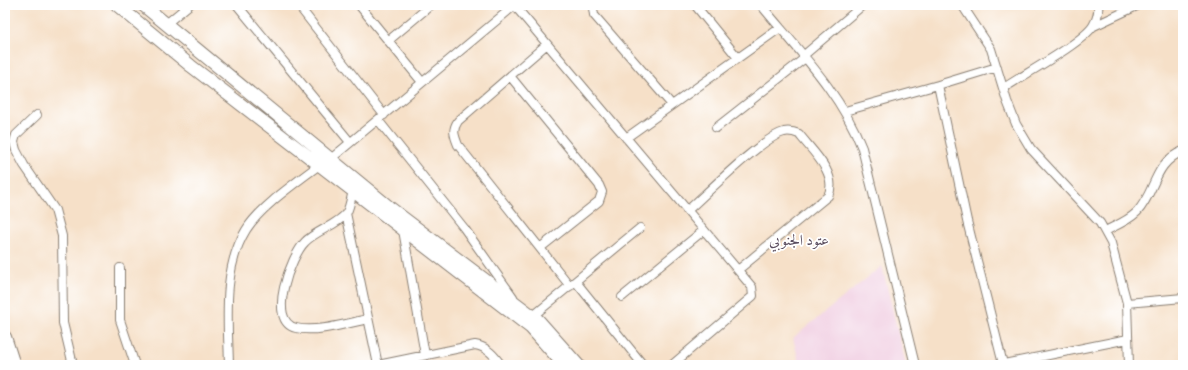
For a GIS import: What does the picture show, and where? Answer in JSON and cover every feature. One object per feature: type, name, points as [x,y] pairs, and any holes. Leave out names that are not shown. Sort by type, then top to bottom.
[{"type":"street","points":[[117,5],[191,66],[324,164],[389,207],[533,316],[578,365]]},
{"type":"street","points":[[143,5],[353,191],[531,328],[564,365]]},
{"type":"street","points":[[166,24],[189,5]]},
{"type":"street","points":[[237,5],[350,142]]},
{"type":"street","points":[[298,5],[464,228],[518,305]]},
{"type":"street","points":[[359,5],[422,82]]},
{"type":"street","points":[[388,40],[431,5]]},
{"type":"street","points":[[230,365],[230,280],[236,251],[246,229],[268,206],[324,164],[515,5],[752,287],[753,296],[672,365]]},
{"type":"street","points":[[595,5],[593,8],[594,16],[672,105]]},
{"type":"street","points":[[695,5],[738,58]]},
{"type":"street","points":[[760,5],[804,57],[845,111],[862,148],[915,365]]},
{"type":"street","points":[[716,128],[804,57],[863,5]]},
{"type":"street","points":[[962,5],[992,49],[1007,101],[1030,149],[1100,223],[1111,243],[1118,263],[1127,303],[1129,365]]},
{"type":"street","points":[[1094,26],[1098,5]]},
{"type":"street","points":[[1004,88],[1081,38],[1094,26],[1139,5]]},
{"type":"street","points":[[626,138],[780,28]]},
{"type":"street","points":[[547,44],[458,121],[454,128],[454,136],[458,145],[540,248],[573,284],[642,365]]},
{"type":"street","points":[[845,111],[998,67]]},
{"type":"street","points":[[510,76],[599,186],[602,192],[599,201],[540,248]]},
{"type":"street","points":[[938,85],[967,221],[1001,365],[1128,339]]},
{"type":"street","points":[[37,115],[16,135],[14,142],[16,150],[24,165],[55,210],[62,236],[63,323],[73,365]]},
{"type":"street","points":[[687,210],[764,142],[783,132],[792,131],[799,134],[828,172],[832,181],[831,190],[828,196],[738,270]]},
{"type":"street","points":[[1105,231],[1126,221],[1137,212],[1157,174],[1175,154],[1183,151]]},
{"type":"street","points":[[353,191],[346,213],[378,365],[475,345],[483,346],[494,355],[501,365]]},
{"type":"street","points":[[346,213],[304,242],[288,273],[283,291],[283,312],[287,323],[295,328],[306,329],[368,319]]},
{"type":"street","points":[[533,316],[640,228]]},
{"type":"street","points":[[403,230],[425,355]]},
{"type":"street","points":[[622,297],[704,230]]},
{"type":"street","points":[[120,268],[120,320],[135,365]]},
{"type":"street","points":[[1127,303],[1183,298]]},
{"type":"street","points":[[5,337],[14,365]]},
{"type":"shaded area","points":[[882,266],[906,365],[800,365],[793,338]]},
{"type":"district","name":"عتود الجنوبي","points":[[799,240]]}]
